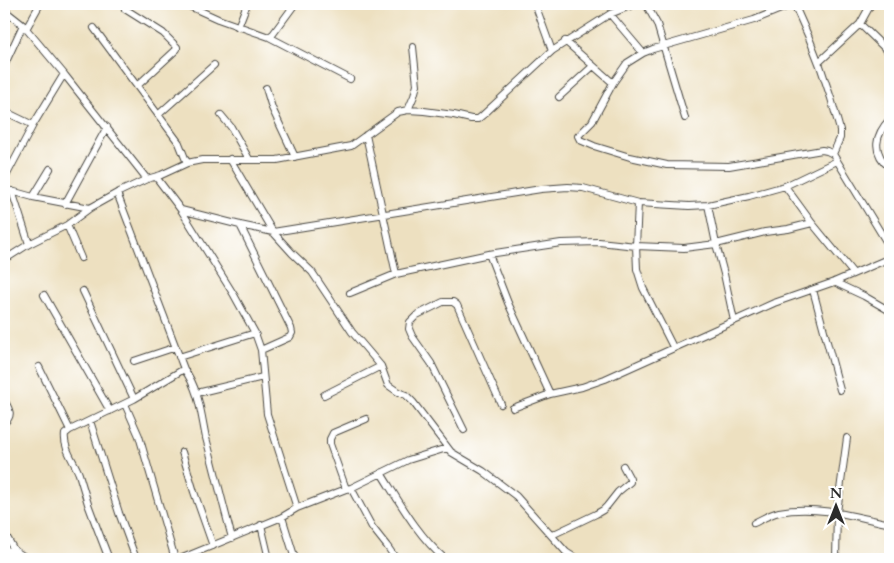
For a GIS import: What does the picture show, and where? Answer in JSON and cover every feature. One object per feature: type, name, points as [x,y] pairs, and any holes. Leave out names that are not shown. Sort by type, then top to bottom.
[{"type":"street","points":[[4,66],[24,27],[40,4]]},
{"type":"street","points":[[185,4],[218,19],[269,37],[350,79]]},
{"type":"street","points":[[238,26],[247,4]]},
{"type":"street","points":[[269,37],[295,4]]},
{"type":"street","points":[[535,4],[552,51]]},
{"type":"street","points":[[4,260],[29,244],[67,225],[90,208],[117,193],[187,163],[202,160],[277,160],[352,146],[398,112],[408,110],[478,119],[565,41],[610,14],[635,4]]},
{"type":"street","points":[[646,4],[657,24],[685,118]]},
{"type":"street","points":[[833,154],[840,138],[840,130],[819,62],[794,4],[754,20],[643,53],[627,63],[613,83],[592,122],[578,136],[580,140],[594,146],[630,157],[667,165],[728,166],[822,150],[827,151],[833,154],[890,248]]},
{"type":"street","points":[[819,62],[860,24],[871,4]]},
{"type":"street","points":[[125,9],[163,33],[177,47],[137,86]]},
{"type":"street","points":[[4,10],[24,27],[64,74],[147,179]]},
{"type":"street","points":[[610,14],[643,53]]},
{"type":"street","points":[[860,24],[890,53]]},
{"type":"street","points":[[94,28],[179,143],[187,163]]},
{"type":"street","points":[[565,41],[613,83]]},
{"type":"street","points":[[408,110],[417,85],[413,47]]},
{"type":"street","points":[[158,115],[214,65]]},
{"type":"street","points":[[559,97],[593,66]]},
{"type":"street","points":[[4,180],[33,125],[64,74]]},
{"type":"street","points":[[266,88],[272,108],[294,157]]},
{"type":"street","points":[[4,111],[33,125]]},
{"type":"street","points":[[221,115],[231,127],[249,160]]},
{"type":"street","points":[[890,118],[880,131],[878,146],[879,156],[890,168]]},
{"type":"street","points":[[65,204],[107,128]]},
{"type":"street","points":[[366,135],[396,274]]},
{"type":"street","points":[[230,160],[272,232],[312,272],[348,326],[381,366],[388,385],[406,395],[413,402],[451,452],[484,471],[516,496],[566,552],[578,559]]},
{"type":"street","points":[[181,210],[272,232],[541,189],[568,187],[583,188],[638,203],[689,206],[708,205],[786,186],[837,161]]},
{"type":"street","points":[[33,197],[50,168]]},
{"type":"street","points":[[156,177],[181,210],[234,294],[255,333],[261,350],[267,414],[297,508]]},
{"type":"street","points":[[786,186],[812,223],[853,273]]},
{"type":"street","points":[[4,189],[33,197],[90,208]]},
{"type":"street","points":[[12,191],[29,244]]},
{"type":"street","points":[[117,193],[179,357],[197,393],[201,416],[232,538]]},
{"type":"street","points":[[638,203],[637,269],[644,288],[673,347]]},
{"type":"street","points":[[708,205],[734,321]]},
{"type":"street","points":[[350,293],[396,274],[489,254],[560,243],[599,242],[684,248],[716,244],[812,223]]},
{"type":"street","points":[[67,225],[81,258]]},
{"type":"street","points":[[240,225],[291,328],[292,334],[290,337],[261,350]]},
{"type":"street","points":[[489,254],[508,303],[550,394]]},
{"type":"street","points":[[512,408],[550,394],[582,387],[604,379],[774,303],[834,282],[890,258]]},
{"type":"street","points":[[834,282],[890,311]]},
{"type":"street","points":[[813,290],[840,390]]},
{"type":"street","points":[[83,291],[134,399]]},
{"type":"street","points":[[44,295],[110,411]]},
{"type":"street","points":[[464,430],[431,363],[409,329],[410,322],[418,315],[443,302],[449,301],[457,305],[501,404]]},
{"type":"street","points":[[179,357],[255,333]]},
{"type":"street","points":[[134,361],[176,347]]},
{"type":"street","points":[[324,395],[381,366]]},
{"type":"street","points":[[39,367],[70,430]]},
{"type":"street","points":[[109,559],[78,473],[68,452],[64,440],[65,434],[125,404],[184,369]]},
{"type":"street","points":[[197,393],[264,377]]},
{"type":"street","points":[[4,400],[10,413],[9,419],[4,424]]},
{"type":"street","points":[[125,404],[139,436],[175,559]]},
{"type":"street","points":[[366,419],[333,434],[330,444],[348,488],[372,527],[396,559]]},
{"type":"street","points":[[90,420],[119,513],[136,559]]},
{"type":"street","points":[[836,559],[837,512],[847,438]]},
{"type":"street","points":[[180,559],[282,517],[297,508],[348,488],[408,460],[447,448]]},
{"type":"street","points":[[182,452],[213,546]]},
{"type":"street","points":[[552,536],[596,514],[607,506],[618,492],[630,482],[623,466]]},
{"type":"street","points":[[381,473],[423,536],[433,549],[445,559]]},
{"type":"street","points":[[754,523],[778,512],[811,510],[837,512],[890,524]]},
{"type":"street","points":[[282,517],[295,559]]},
{"type":"street","points":[[261,525],[269,559]]},
{"type":"street","points":[[4,532],[14,550],[28,559]]},
{"type":"street","points":[[4,550],[21,554]]}]
